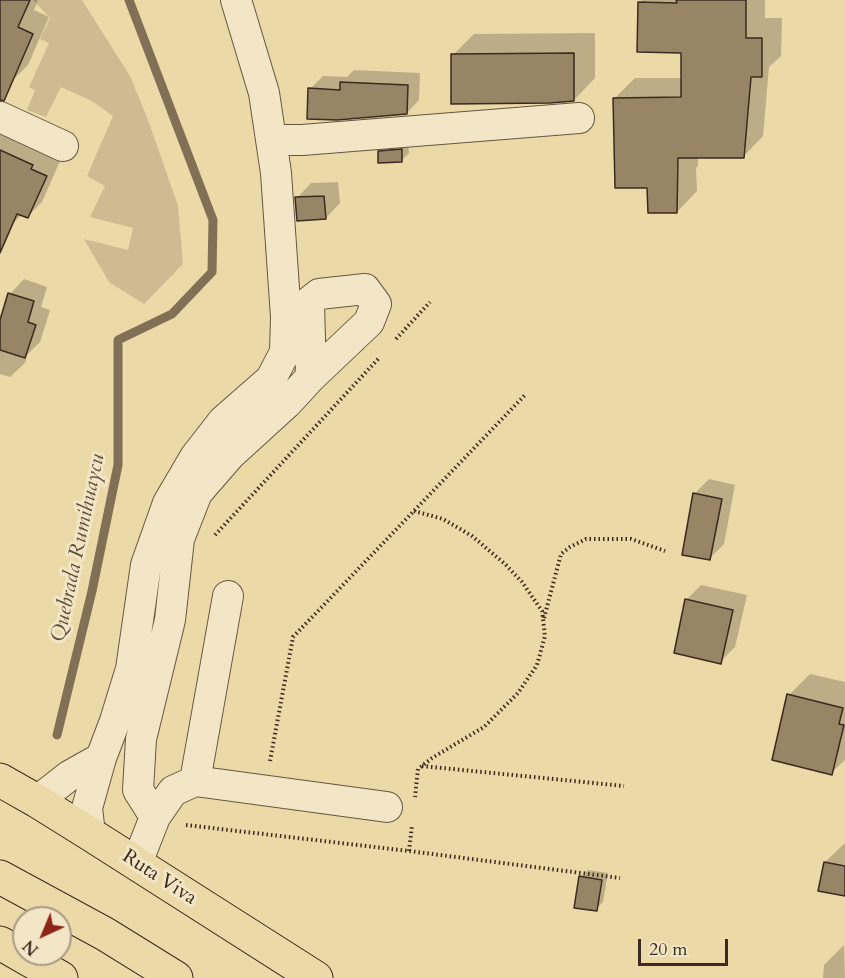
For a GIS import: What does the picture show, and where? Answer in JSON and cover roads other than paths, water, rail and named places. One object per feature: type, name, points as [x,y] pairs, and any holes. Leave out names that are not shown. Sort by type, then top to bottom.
[{"type":"main road","name":"Ruta Viva","points":[[0,780],[137,863],[316,978]]},
{"type":"main road","points":[[0,877],[105,934],[176,978]]},
{"type":"main road","points":[[0,943],[61,978]]},
{"type":"street","points":[[90,834],[87,808],[101,758],[132,669],[146,565],[168,503],[195,457],[224,421],[271,379],[285,352],[286,318],[276,173],[264,93],[236,0]]},
{"type":"street","points":[[0,117],[63,146]]},
{"type":"street","points":[[271,140],[302,140],[579,118]]},
{"type":"street","points":[[169,821],[138,790],[141,739],[170,620],[179,539],[197,493],[230,455],[311,377]]},
{"type":"street","points":[[195,781],[228,596]]},
{"type":"street","points":[[38,801],[69,776],[101,758]]},
{"type":"street","points":[[137,863],[169,821],[173,791],[195,781],[405,809]]},
{"type":"waterway","name":"Quebrada Rumihuaycu","points":[[57,735],[92,591],[118,465],[118,340],[172,314],[212,272],[213,220],[129,0]]}]
